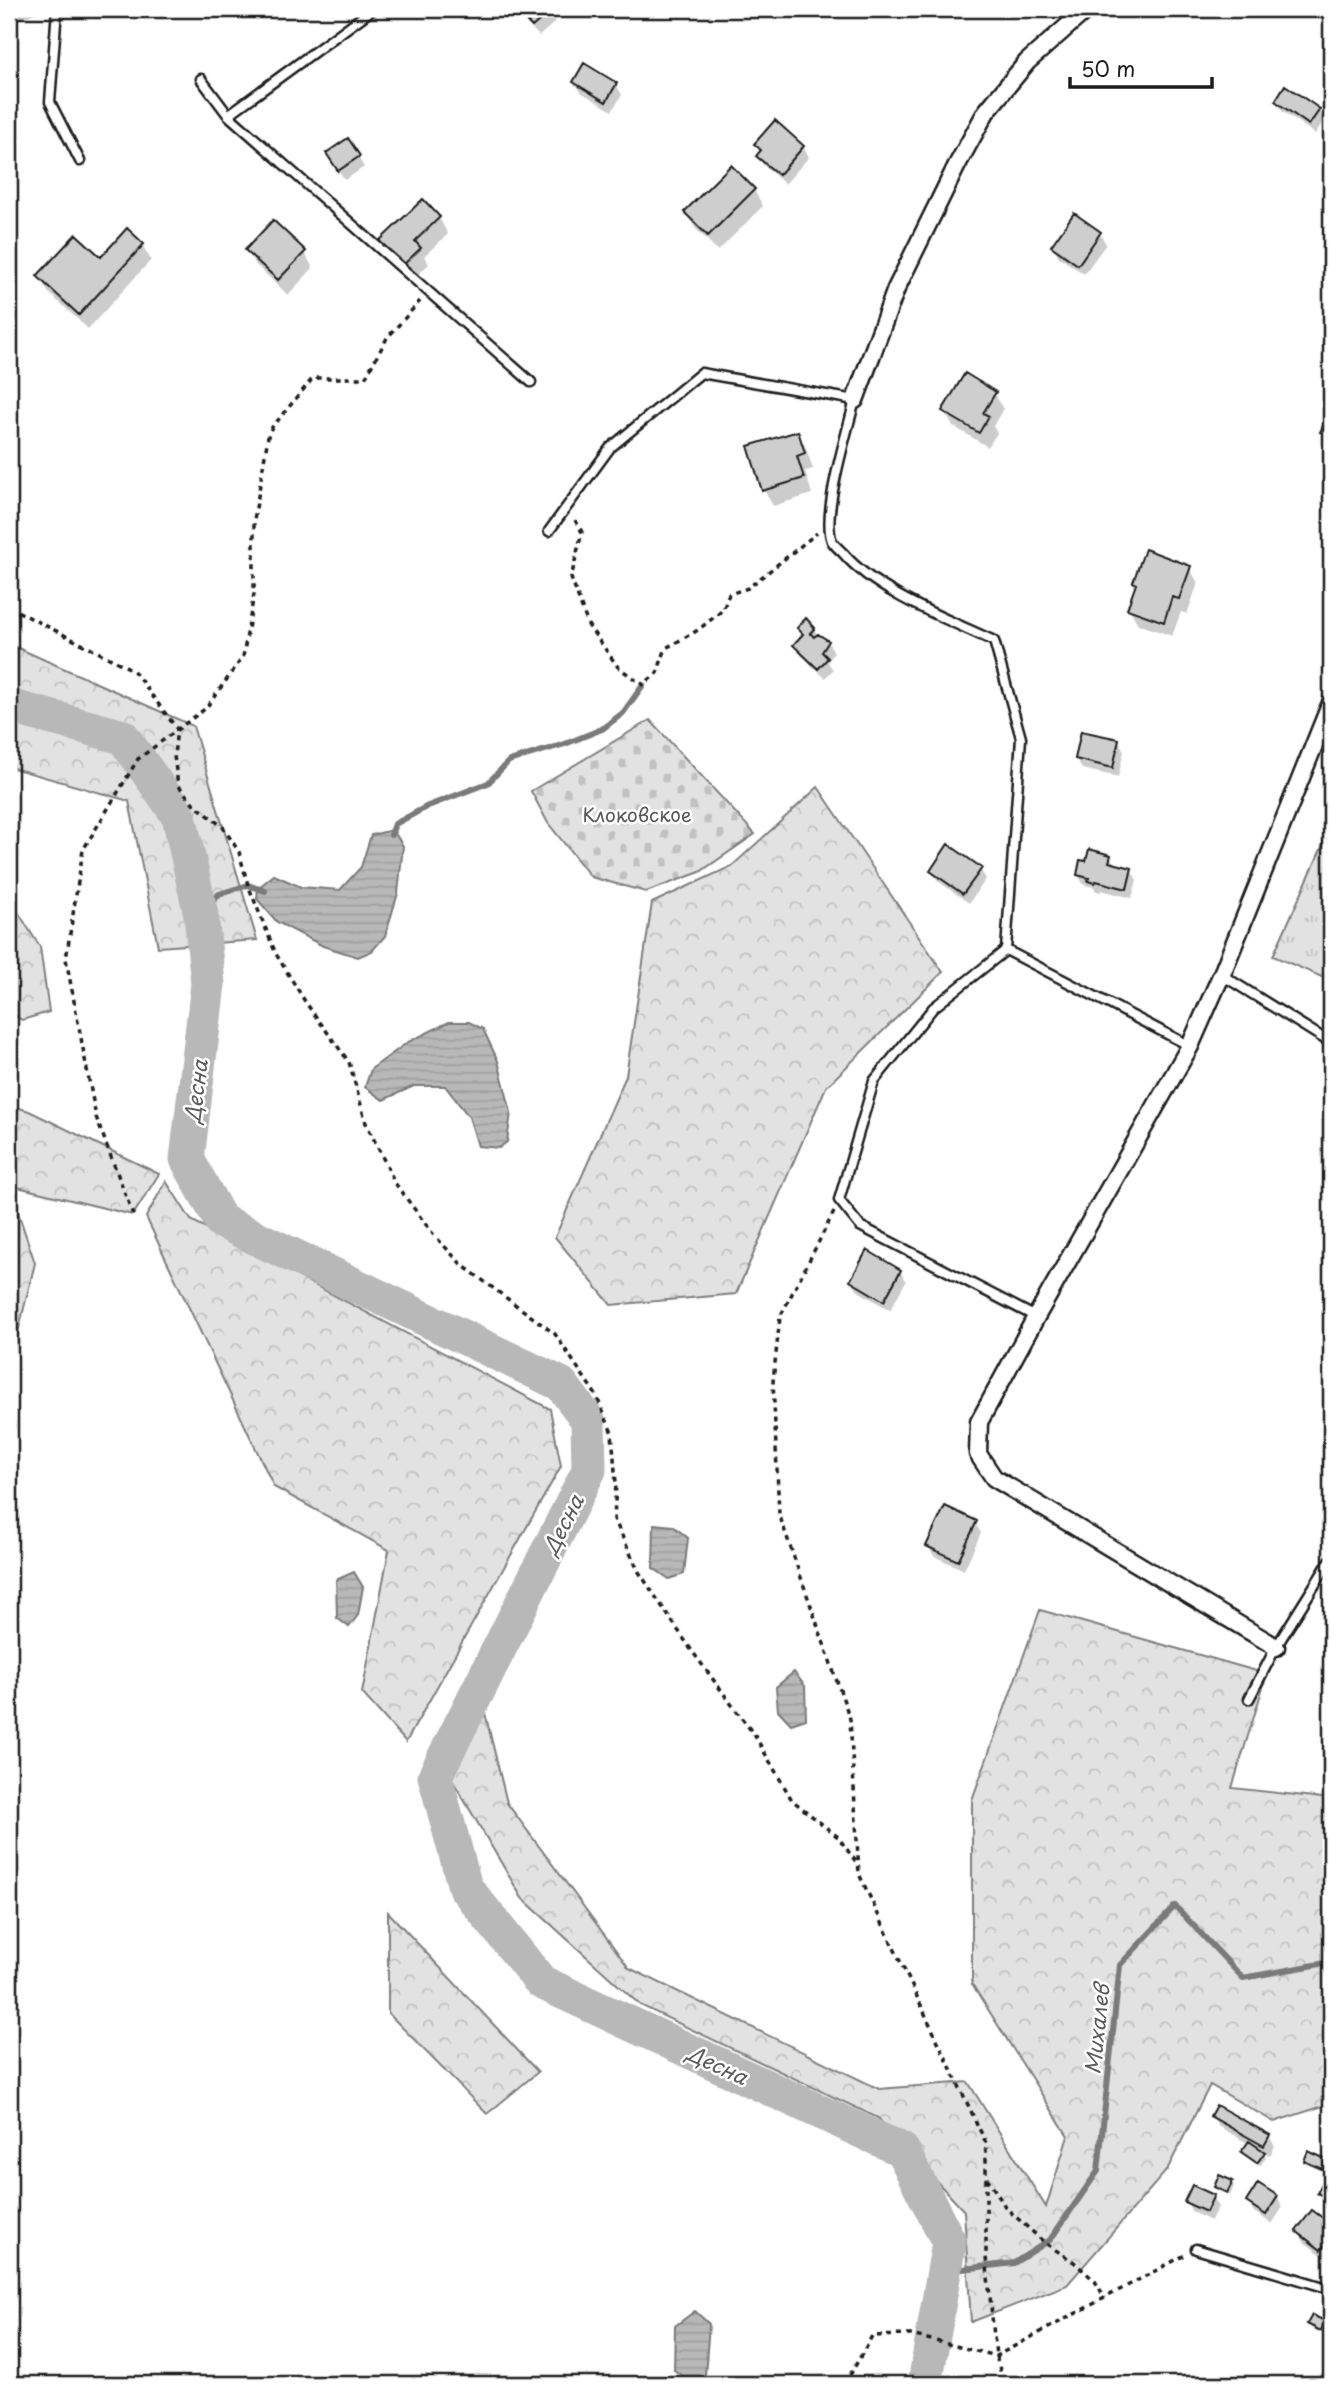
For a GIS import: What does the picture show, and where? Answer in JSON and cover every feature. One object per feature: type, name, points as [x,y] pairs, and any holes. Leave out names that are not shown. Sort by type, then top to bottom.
[{"type":"street","points":[[855,400],[896,289],[986,112],[1027,62],[1087,9]]},
{"type":"street","points":[[1276,1647],[993,1478],[978,1454],[979,1422],[1190,1046],[1222,975],[1331,703]]},
{"type":"lane","points":[[57,9],[50,102],[80,162]]},
{"type":"lane","points":[[228,116],[373,9]]},
{"type":"lane","points":[[201,79],[228,116],[531,382]]},
{"type":"lane","points":[[549,531],[610,448],[701,373],[855,400],[835,475],[830,519],[832,541],[849,561],[879,584],[994,641],[1021,738],[1006,950],[933,1008],[874,1081],[839,1200],[860,1226],[1036,1317]]},
{"type":"lane","points":[[1006,950],[1190,1046]]},
{"type":"lane","points":[[1222,975],[1331,1043]]},
{"type":"lane","points":[[1249,1699],[1276,1647],[1331,1559]]},
{"type":"lane","points":[[1196,2249],[1331,2289]]},
{"type":"path","points":[[133,1215],[96,1117],[66,959],[83,850],[138,759],[206,708],[243,657],[254,594],[254,520],[270,431],[313,378],[365,378],[387,338],[428,291]]},
{"type":"path","points":[[567,508],[583,532],[571,578],[587,625],[618,667],[643,685],[657,673],[666,648],[723,610],[729,594],[748,588],[815,536],[830,519]]},
{"type":"path","points":[[9,607],[133,670],[177,729],[174,756],[178,785],[194,804],[223,827],[239,852],[248,885],[276,954],[306,1003],[349,1062],[366,1123],[395,1183],[433,1234],[462,1265],[555,1334],[596,1395],[612,1433],[616,1483],[614,1519],[639,1572],[692,1651],[755,1736],[792,1800],[838,1837],[859,1866]]},
{"type":"path","points":[[839,1200],[780,1317],[773,1381],[779,1514],[850,1718],[859,1874],[986,2143],[986,2257],[996,2356],[1004,2384]]},
{"type":"path","points":[[986,2176],[1006,2208],[1045,2243],[1095,2281],[1105,2298]]},
{"type":"path","points":[[845,2384],[872,2336],[911,2335],[996,2356],[1196,2249]]},
{"type":"green space","points":[[9,644],[193,726],[257,940],[158,947],[129,801],[9,767]]},
{"type":"green space","name":"Клоковское","points":[[650,720],[755,834],[700,872],[646,892],[591,877],[548,823],[531,791]]},
{"type":"green space","points":[[818,787],[943,972],[826,1087],[736,1294],[611,1305],[555,1237],[626,1076],[652,903],[732,866]]},
{"type":"green space","points":[[1331,827],[1331,981],[1273,956]]},
{"type":"green space","points":[[13,904],[40,947],[49,1012],[22,1020],[9,1012],[9,905]]},
{"type":"green space","points":[[9,1105],[29,1111],[159,1174],[133,1215],[9,1185]]},
{"type":"green space","points":[[166,1181],[191,1220],[550,1409],[561,1466],[406,1742],[362,1693],[389,1550],[274,1487],[146,1217]]},
{"type":"green space","points":[[9,1185],[35,1263],[9,1369]]},
{"type":"green space","points":[[1040,1610],[1267,1674],[1232,1788],[1331,1799],[1331,2106],[1326,2105],[1274,2122],[1210,2085],[1167,2170],[1067,2285],[971,2322],[964,2211],[878,2118],[640,2005],[522,1898],[447,1771],[485,1713],[507,1803],[629,1968],[879,2089],[968,2082],[1046,2207],[1068,2136],[972,1984],[972,1800]]},
{"type":"green space","points":[[388,1912],[538,2072],[487,2114],[388,2013]]},
{"type":"shaded area","points":[[393,830],[403,846],[398,893],[385,936],[372,951],[358,957],[323,946],[277,922],[257,899],[258,888],[274,875],[301,887],[340,890],[361,867],[371,835]]},
{"type":"shaded area","points":[[449,1022],[469,1022],[483,1029],[498,1061],[511,1112],[507,1142],[499,1148],[478,1146],[469,1117],[445,1086],[414,1086],[383,1100],[365,1087],[371,1069],[408,1042]]},
{"type":"shaded area","points":[[654,1524],[673,1526],[688,1538],[684,1574],[669,1579],[653,1568]]},
{"type":"shaded area","points":[[354,1572],[363,1587],[358,1615],[349,1627],[337,1618],[336,1580]]},
{"type":"shaded area","points":[[794,1672],[805,1686],[806,1719],[791,1724],[778,1710],[776,1687]]},
{"type":"shaded area","points":[[695,2311],[709,2324],[705,2376],[690,2381],[674,2370],[675,2326]]},
{"type":"building","points":[[515,9],[548,9],[550,11],[532,27]]},
{"type":"building","points":[[584,63],[617,83],[606,102],[573,82]]},
{"type":"building","points":[[1285,85],[1320,109],[1309,125],[1275,101]]},
{"type":"building","points":[[775,120],[804,146],[779,175],[756,156],[761,150],[754,144]]},
{"type":"building","points":[[348,138],[360,156],[338,171],[326,153]]},
{"type":"building","points":[[731,165],[755,189],[708,236],[684,212]]},
{"type":"building","points":[[423,199],[440,217],[415,241],[421,248],[401,267],[378,242]]},
{"type":"building","points":[[1074,213],[1101,232],[1078,265],[1051,246]]},
{"type":"building","points":[[273,220],[306,251],[278,280],[245,250]]},
{"type":"building","points":[[127,228],[144,244],[79,315],[37,276],[76,234],[101,257]]},
{"type":"building","points":[[965,373],[996,392],[983,413],[989,416],[979,433],[942,411]]},
{"type":"building","points":[[1331,410],[1331,438],[1320,432]]},
{"type":"building","points":[[798,431],[805,453],[797,456],[804,478],[762,491],[748,446]]},
{"type":"building","points":[[1145,549],[1191,566],[1179,599],[1172,597],[1164,622],[1127,609]]},
{"type":"building","points":[[806,618],[815,628],[810,633],[814,637],[818,634],[829,641],[822,652],[828,658],[818,669],[793,645],[803,634],[797,628]]},
{"type":"building","points":[[1081,731],[1119,739],[1113,768],[1075,759]]},
{"type":"building","points":[[948,844],[982,868],[963,894],[930,871]]},
{"type":"building","points":[[1089,849],[1111,855],[1109,862],[1132,868],[1127,889],[1096,881],[1095,883],[1088,881],[1089,878],[1077,875],[1080,860],[1086,861]]},
{"type":"building","points":[[867,1250],[901,1270],[884,1301],[850,1281]]},
{"type":"building","points":[[945,1506],[977,1521],[958,1561],[926,1546]]},
{"type":"building","points":[[1216,2105],[1270,2135],[1264,2146],[1210,2116]]},
{"type":"building","points":[[1249,2141],[1265,2152],[1257,2163],[1241,2152]]},
{"type":"building","points":[[1308,2151],[1326,2159],[1322,2169],[1304,2161]]},
{"type":"building","points":[[1219,2175],[1233,2181],[1227,2193],[1214,2187]]},
{"type":"building","points":[[1326,2176],[1331,2178],[1331,2185],[1325,2197],[1317,2193]]},
{"type":"building","points":[[1258,2183],[1278,2196],[1266,2215],[1246,2202]]},
{"type":"building","points":[[1192,2185],[1214,2195],[1206,2212],[1184,2202]]},
{"type":"building","points":[[1312,2210],[1331,2224],[1331,2236],[1321,2250],[1296,2231]]},
{"type":"building","points":[[1312,2315],[1325,2321],[1321,2331],[1307,2324]]},
{"type":"waterway","points":[[391,835],[395,824],[428,806],[488,783],[509,761],[565,744],[602,729],[623,713],[643,685]]},
{"type":"waterway","name":"Десна","points":[[9,706],[123,737],[179,816],[201,915],[208,984],[187,1159],[221,1221],[561,1384],[588,1420],[589,1470],[435,1776],[465,1887],[541,1982],[902,2150],[949,2242],[925,2384]]},
{"type":"waterway","points":[[201,915],[219,894],[248,885],[265,891]]},
{"type":"waterway","name":"Михалев","points":[[945,2271],[1014,2263],[1050,2240],[1098,2171],[1120,1965],[1175,1906],[1243,1978],[1326,1963],[1331,1958]]}]
